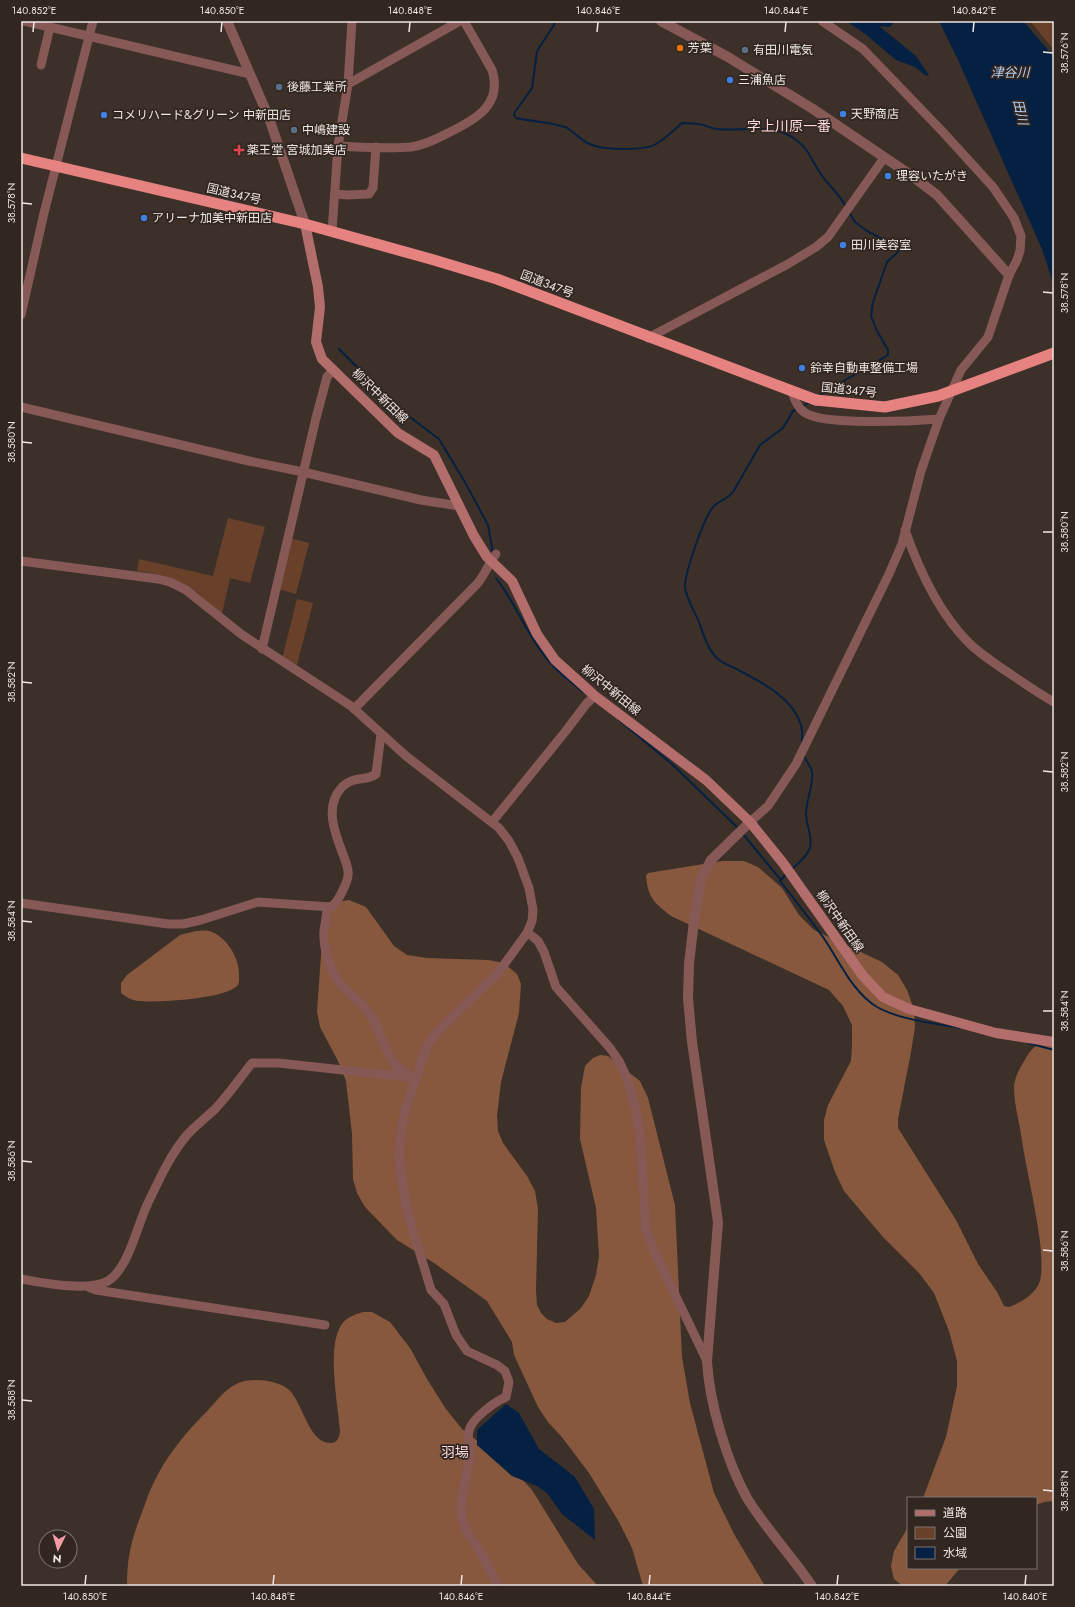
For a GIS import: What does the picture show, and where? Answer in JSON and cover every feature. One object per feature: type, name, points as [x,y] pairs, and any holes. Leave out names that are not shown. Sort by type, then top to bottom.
[{"type":"highway","name":"国道347号","points":[[21,158],[305,224],[497,279],[648,338],[816,400],[885,407],[938,396],[1054,353]]},
{"type":"main road","name":"柳沢中新田線","points":[[305,224],[318,287],[320,307],[316,342],[322,359],[398,433],[434,455],[474,536],[512,581],[537,634],[555,660],[595,696],[706,780],[784,864],[863,976],[883,997],[909,1009],[996,1033],[1054,1042]]},
{"type":"street","points":[[24,21],[250,74]]},
{"type":"street","points":[[21,315],[93,21]]},
{"type":"street","points":[[227,21],[271,125],[305,224]]},
{"type":"street","points":[[332,232],[338,146],[348,84],[352,21]]},
{"type":"street","points":[[348,84],[460,21]]},
{"type":"street","points":[[338,146],[412,147],[434,140],[472,122],[485,109],[493,91],[494,79],[492,70],[464,21]]},
{"type":"street","points":[[661,21],[728,57],[790,95],[937,195],[1009,275]]},
{"type":"street","points":[[812,1586],[748,1498],[735,1474],[708,1382],[707,1361],[718,1222],[692,1042],[688,998],[689,964],[694,920],[701,879],[710,860],[768,806],[796,764],[889,574],[902,544],[921,471],[939,419],[961,370],[988,337],[1009,275],[1020,251],[1021,236],[1014,218],[993,187],[941,130],[863,49],[822,21]]},
{"type":"street","points":[[41,65],[50,27]]},
{"type":"street","points":[[335,194],[369,194],[373,188],[376,147]]},
{"type":"street","points":[[648,338],[788,264],[816,247],[828,237],[884,158]]},
{"type":"street","points":[[262,649],[303,472],[328,377],[333,370]]},
{"type":"street","points":[[792,391],[796,403],[804,413],[813,417],[845,421],[888,422],[939,419]]},
{"type":"street","points":[[21,407],[421,500],[459,506]]},
{"type":"street","points":[[905,530],[931,592],[956,628],[970,644],[987,658],[1054,702]]},
{"type":"street","points":[[354,709],[478,584],[493,558]]},
{"type":"street","points":[[21,561],[158,579],[170,582],[186,590],[262,649],[354,709],[418,765],[499,828],[514,850],[529,888],[533,910],[532,922],[527,934],[498,973],[437,1032],[424,1052],[402,1125],[400,1138],[400,1167],[412,1227],[431,1290],[444,1304],[460,1342],[474,1355],[497,1365],[505,1371],[509,1382],[506,1397],[498,1400],[470,1427],[467,1435],[470,1442],[470,1453],[461,1505],[462,1520],[465,1530],[481,1554],[498,1586]]},
{"type":"street","points":[[492,822],[587,703],[595,696]]},
{"type":"street","points":[[21,903],[168,924],[183,924],[258,902],[331,907],[338,901],[348,876],[347,867],[333,828],[332,815],[334,802],[340,790],[348,782],[355,779],[372,777],[376,774],[382,734]]},
{"type":"street","points":[[327,907],[324,942],[338,981],[373,1019],[386,1051],[391,1059],[407,1075],[415,1079]]},
{"type":"street","points":[[527,934],[538,940],[544,952],[556,987],[610,1048],[619,1061],[627,1078],[636,1110],[640,1135],[644,1178],[643,1206],[646,1229],[655,1253],[707,1361]]},
{"type":"street","points":[[87,1287],[100,1285],[110,1280],[118,1271],[126,1257],[148,1204],[168,1163],[187,1135],[219,1104],[252,1063],[278,1063],[415,1079]]},
{"type":"street","points":[[21,1279],[87,1287],[96,1290],[325,1324]]},
{"type":"green space","points":[[1030,21],[1054,21],[1054,50]]},
{"type":"green space","points":[[228,518],[265,527],[250,583],[230,578],[222,614],[184,584],[164,576],[137,571],[139,559],[213,576]]},
{"type":"green space","points":[[290,538],[309,543],[296,594],[278,589]]},
{"type":"green space","points":[[297,599],[313,603],[296,669],[282,659]]},
{"type":"shaded area","points":[[722,861],[744,861],[758,867],[782,888],[799,915],[814,930],[882,962],[898,975],[907,990],[914,1009],[915,1027],[898,1119],[898,1128],[956,1220],[978,1264],[997,1292],[1004,1306],[1009,1307],[1023,1300],[1035,1290],[1040,1281],[1041,1270],[1040,1240],[1024,1155],[1014,1086],[1020,1068],[1031,1051],[1041,1042],[1054,1038],[1054,1501],[1037,1505],[1037,1497],[923,1497],[946,1437],[957,1386],[957,1361],[949,1331],[934,1293],[919,1273],[883,1237],[844,1191],[835,1172],[824,1140],[824,1120],[828,1105],[851,1061],[852,1025],[843,1006],[829,990],[671,916],[653,900],[648,890],[646,876],[648,873]]},
{"type":"shaded area","points":[[349,900],[366,907],[394,946],[407,955],[427,958],[488,960],[504,963],[517,974],[521,984],[519,1013],[501,1082],[497,1116],[498,1131],[503,1143],[527,1176],[535,1191],[538,1209],[537,1305],[541,1313],[547,1319],[556,1323],[565,1322],[581,1308],[589,1296],[596,1275],[599,1256],[596,1208],[580,1139],[581,1088],[585,1066],[593,1058],[600,1055],[608,1056],[640,1081],[648,1098],[675,1205],[682,1357],[690,1403],[714,1493],[734,1534],[765,1586],[643,1586],[632,1548],[619,1522],[589,1473],[561,1436],[548,1422],[538,1407],[514,1355],[512,1342],[487,1301],[434,1263],[397,1240],[365,1207],[357,1193],[353,1179],[352,1134],[346,1081],[338,1061],[320,1027],[317,1011],[324,913],[338,902]]},
{"type":"shaded area","points":[[196,931],[207,931],[221,937],[226,942],[237,961],[239,983],[237,986],[219,994],[174,1001],[138,1001],[133,1000],[121,993],[121,983],[127,975],[180,935]]},
{"type":"shaded area","points":[[363,1312],[372,1312],[390,1322],[410,1348],[446,1409],[462,1429],[511,1467],[532,1490],[578,1564],[598,1586],[127,1586],[132,1542],[151,1488],[158,1474],[185,1435],[232,1386],[241,1382],[253,1380],[272,1382],[283,1386],[293,1395],[311,1430],[317,1437],[324,1442],[332,1443],[337,1440],[340,1432],[334,1378],[334,1350],[336,1338],[344,1321]]},
{"type":"shaded area","points":[[907,1529],[907,1569],[959,1569],[945,1586],[903,1586],[894,1579],[891,1566],[894,1551]]},
{"type":"water","points":[[846,21],[895,21],[890,27],[879,26],[916,56],[929,75],[926,76],[915,67],[896,60],[864,33]]},
{"type":"water","name":"津谷川","points":[[939,21],[1023,21],[1054,57],[1054,286],[1042,249],[958,60]]},
{"type":"water","points":[[506,1404],[519,1413],[539,1449],[575,1477],[594,1509],[595,1540],[562,1514],[547,1493],[537,1486],[512,1476],[477,1445],[477,1430]]},
{"type":"waterway","points":[[555,21],[554,25],[537,51],[532,88],[515,112],[514,115],[516,118],[562,126],[570,130],[588,144],[615,149],[643,148],[656,144],[663,140],[682,123],[705,125],[716,129],[767,129],[777,131],[795,139],[804,147],[820,173],[840,197],[846,207]]},
{"type":"waterway","points":[[820,395],[888,355],[888,350],[877,331],[871,316],[873,302],[887,262],[898,252],[899,248],[867,231],[855,222],[849,212]]},
{"type":"waterway","points":[[339,349],[398,408],[439,439],[488,525],[493,554]]},
{"type":"waterway","points":[[801,407],[810,402]]},
{"type":"waterway","points":[[797,409],[793,411],[783,428],[760,445],[733,492],[728,497],[716,504],[710,512],[696,544],[686,578],[685,589],[706,642],[714,656],[769,687],[785,700],[792,707],[801,725],[802,743]]},
{"type":"waterway","points":[[496,578],[545,657],[560,673],[583,692]]},
{"type":"waterway","points":[[618,719],[673,765],[739,829]]},
{"type":"waterway","points":[[792,869],[800,862],[810,848],[811,844],[806,814],[812,781],[812,772],[804,756]]},
{"type":"waterway","points":[[743,834],[780,879],[823,937],[853,984],[868,1001],[877,1007],[896,1015],[960,1028]]},
{"type":"waterway","points":[[780,881],[786,874]]},
{"type":"waterway","points":[[1028,1043],[1054,1050]]},
{"type":"place","name":"芳葉","points":[[680,48]]},
{"type":"place","name":"有田川電気","points":[[745,50]]},
{"type":"place","name":"三浦魚店","points":[[730,80]]},
{"type":"place","name":"後藤工業所","points":[[279,87]]},
{"type":"place","name":"天野商店","points":[[843,114]]},
{"type":"place","name":"コメリハード&グリーン 中新田店","points":[[104,115]]},
{"type":"place","name":"中嶋建設","points":[[294,130]]},
{"type":"place","name":"薬王堂 宮城加美店","points":[[239,150]]},
{"type":"place","name":"理容いたがき","points":[[888,176]]},
{"type":"place","name":"アリーナ加美中新田店","points":[[144,218]]},
{"type":"place","name":"田川美容室","points":[[843,245]]},
{"type":"place","name":"鈴幸自動車整備工場","points":[[802,368]]},
{"type":"district","name":"字上川原一番","points":[[789,126]]},
{"type":"district","name":"羽場","points":[[455,1452]]},
{"type":"water label","name":"田川","points":[[1021,112]]}]
